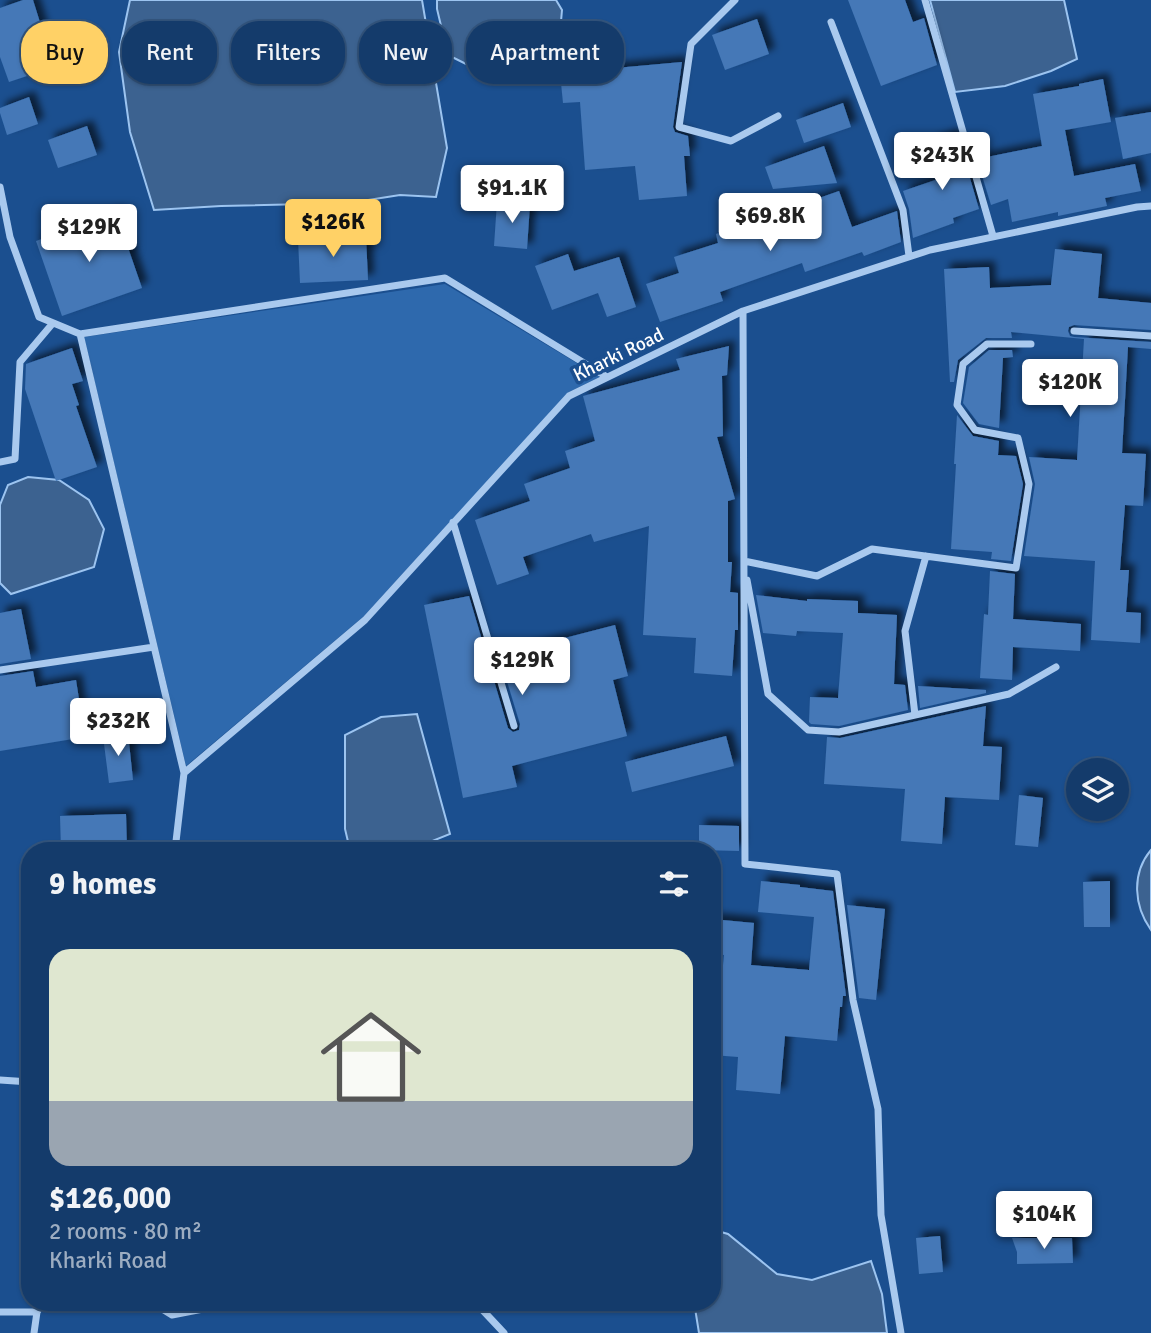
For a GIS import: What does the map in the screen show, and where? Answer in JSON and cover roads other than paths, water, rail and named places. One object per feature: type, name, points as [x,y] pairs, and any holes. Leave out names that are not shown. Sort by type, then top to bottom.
[{"type":"street","points":[[735,0],[691,44],[679,127],[731,141],[778,116]]},
{"type":"street","points":[[925,0],[993,236]]},
{"type":"street","points":[[831,22],[903,210],[909,256]]},
{"type":"street","points":[[0,187],[10,237],[39,317],[80,334],[445,278],[607,377]]},
{"type":"street","name":"Kharki Road","points":[[184,774],[365,620],[569,396],[743,311],[909,256],[993,236],[1151,206]]},
{"type":"street","points":[[743,311],[745,864],[837,874],[853,1000],[878,1109],[881,1215],[901,1333]]},
{"type":"street","points":[[0,462],[15,459],[20,362],[53,323]]},
{"type":"street","points":[[1074,331],[1151,336]]},
{"type":"street","points":[[80,334],[184,774],[176,842]]},
{"type":"street","points":[[744,561],[817,576],[872,549],[1016,568],[1029,484],[1018,438],[975,430],[957,405],[963,364],[987,344],[1031,344]]},
{"type":"street","points":[[453,522],[514,726]]},
{"type":"street","points":[[915,715],[905,631],[926,556]]},
{"type":"street","points":[[744,561],[768,694],[808,730],[839,732],[1009,694],[1056,667]]},
{"type":"street","points":[[0,670],[154,647]]},
{"type":"street","points":[[0,1080],[21,1081]]},
{"type":"street","points":[[166,1311],[172,1315],[193,1311]]},
{"type":"street","points":[[483,1311],[504,1333]]},
{"type":"street","points":[[0,1312],[37,1312],[34,1333]]}]
